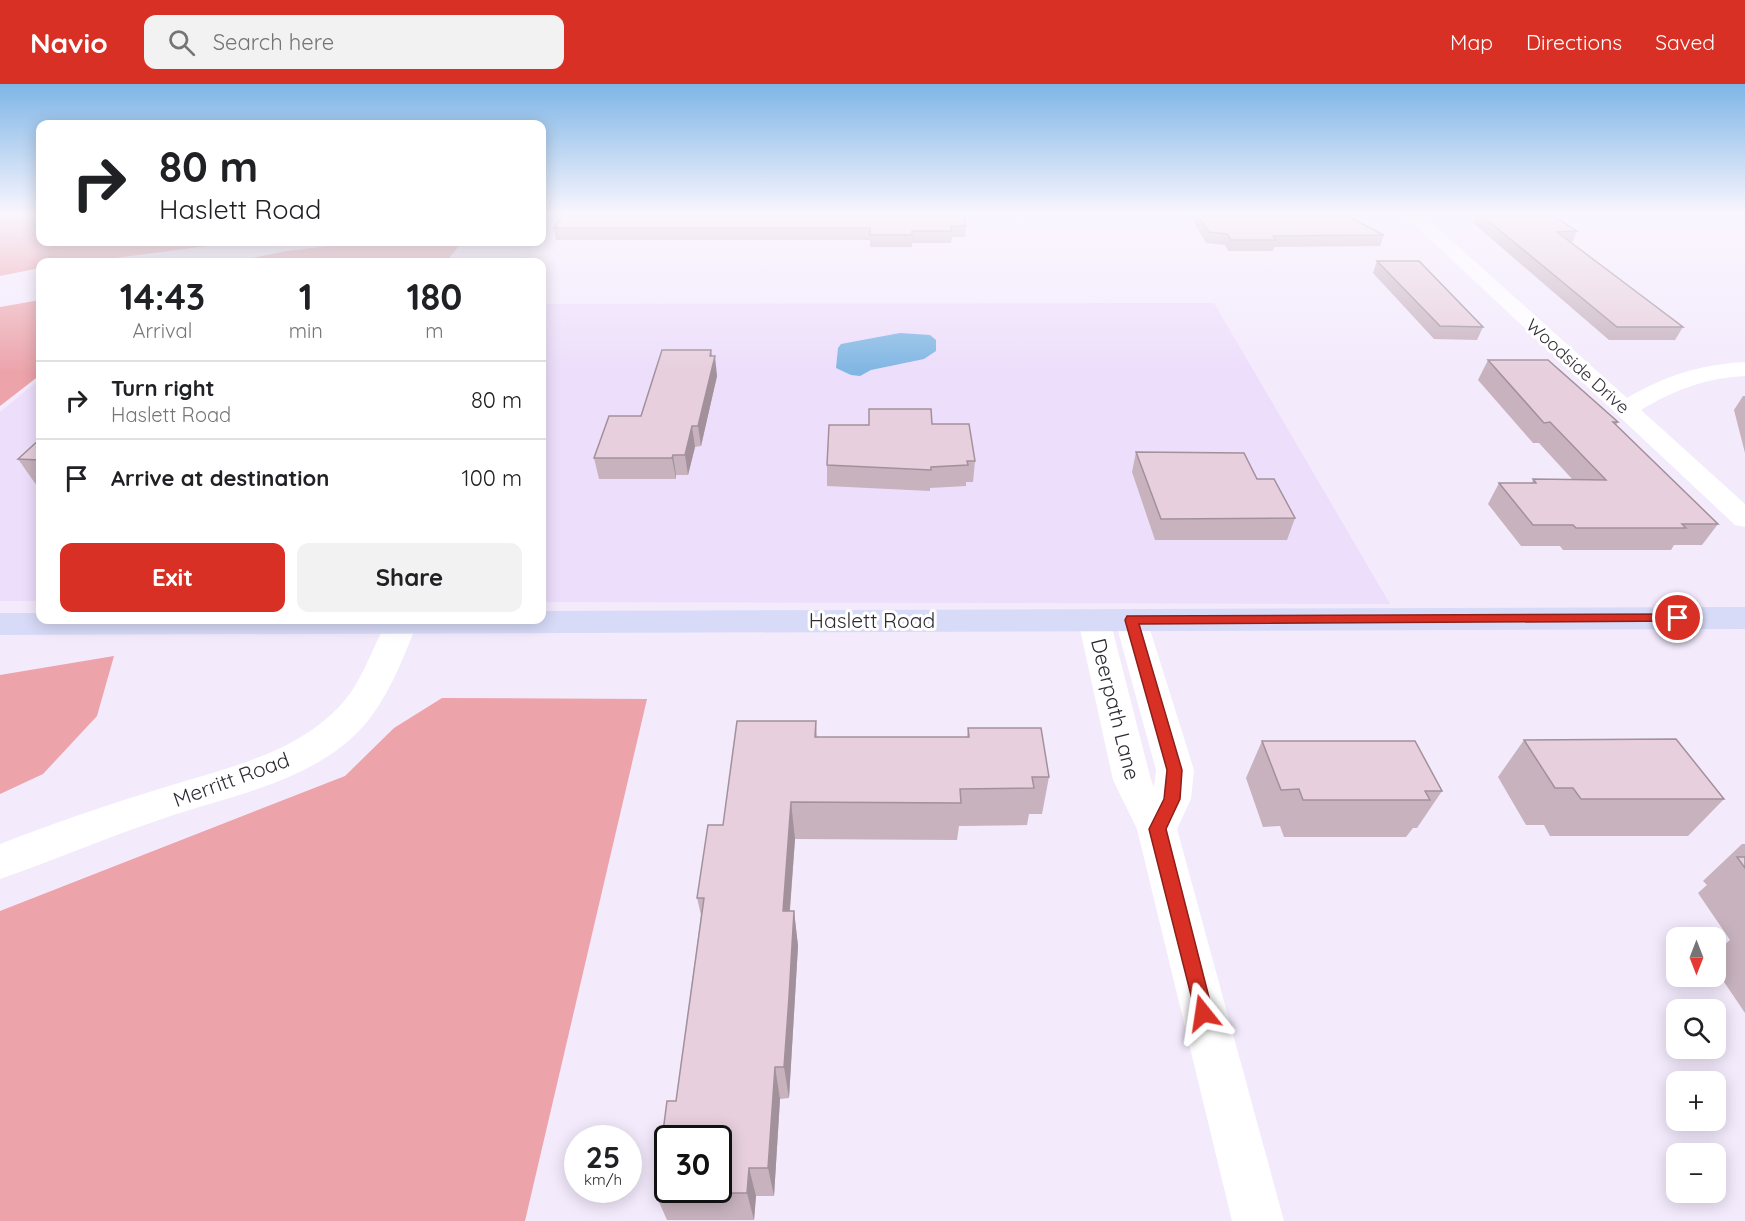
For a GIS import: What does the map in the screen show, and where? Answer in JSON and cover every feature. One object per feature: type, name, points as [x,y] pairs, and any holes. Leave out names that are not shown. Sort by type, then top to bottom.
[{"type":"main road","name":"Haslett Road","points":[[546,622],[1745,618]]},
{"type":"main road","name":"Haslett Road","points":[[0,624],[36,624]]},
{"type":"street","name":"Woodside Drive","points":[[1470,267],[1745,519]]},
{"type":"street","points":[[1626,410],[1660,388],[1688,376],[1745,369]]},
{"type":"street","name":"Deerpath Lane","points":[[1094,620],[1132,780],[1157,829],[1258,1221]]},
{"type":"street","name":"Deerpath Lane","points":[[1131,620],[1175,770],[1172,799],[1157,829]]},
{"type":"street","name":"Merritt Road","points":[[0,861],[158,804],[246,777],[308,751],[344,725],[369,693],[401,624]]},
{"type":"shaded area","points":[[0,267],[36,267],[36,269],[0,276]]},
{"type":"shaded area","points":[[36,301],[36,378],[0,406],[0,307]]},
{"type":"shaded area","points":[[1214,303],[1390,604],[546,602],[546,304]]},
{"type":"shaded area","points":[[36,382],[36,601],[0,601],[0,412]]},
{"type":"shaded area","points":[[114,656],[97,716],[43,774],[0,794],[0,675]]},
{"type":"shaded area","points":[[442,698],[647,699],[525,1221],[0,1221],[0,911],[345,776],[394,728]]},
{"type":"water","points":[[900,333],[930,335],[936,340],[936,351],[924,359],[871,370],[860,376],[851,375],[836,368],[838,348],[841,344]]},
{"type":"building","points":[[1383,267],[1425,267],[1483,327],[1440,326]]},
{"type":"building","points":[[1544,267],[1604,267],[1683,327],[1617,327]]},
{"type":"building","points":[[662,350],[711,350],[710,356],[715,356],[698,426],[692,426],[685,455],[673,455],[672,458],[594,458],[609,416],[641,416]]},
{"type":"building","points":[[1488,360],[1548,360],[1618,422],[1613,422],[1718,524],[1682,524],[1686,528],[1576,528],[1573,525],[1533,525],[1499,483],[1536,483],[1533,479],[1606,480],[1550,422],[1544,423]]},
{"type":"building","points":[[869,409],[931,409],[932,424],[969,424],[975,461],[967,461],[968,465],[931,467],[931,470],[827,465],[829,425],[869,425]]},
{"type":"building","points":[[36,443],[36,460],[18,459]]},
{"type":"building","points":[[1136,452],[1244,453],[1257,479],[1274,479],[1295,518],[1161,519]]},
{"type":"building","points":[[737,721],[816,721],[815,737],[969,737],[968,728],[1041,728],[1049,777],[1032,777],[1034,788],[960,789],[961,803],[791,802],[783,911],[794,911],[784,1067],[775,1067],[768,1168],[749,1168],[747,1193],[732,1193],[732,1125],[664,1125],[667,1101],[676,1101],[704,898],[697,898],[708,825],[723,825]]},
{"type":"building","points":[[1676,739],[1724,799],[1581,799],[1573,788],[1555,788],[1524,740]]},
{"type":"building","points":[[1262,741],[1415,741],[1442,791],[1425,791],[1430,800],[1303,800],[1299,789],[1281,790]]},
{"type":"building","points":[[1737,857],[1745,857],[1745,868]]},
{"type":"route","points":[[1203,1013],[1157,829],[1172,799],[1175,770],[1131,620],[1678,618]]}]
